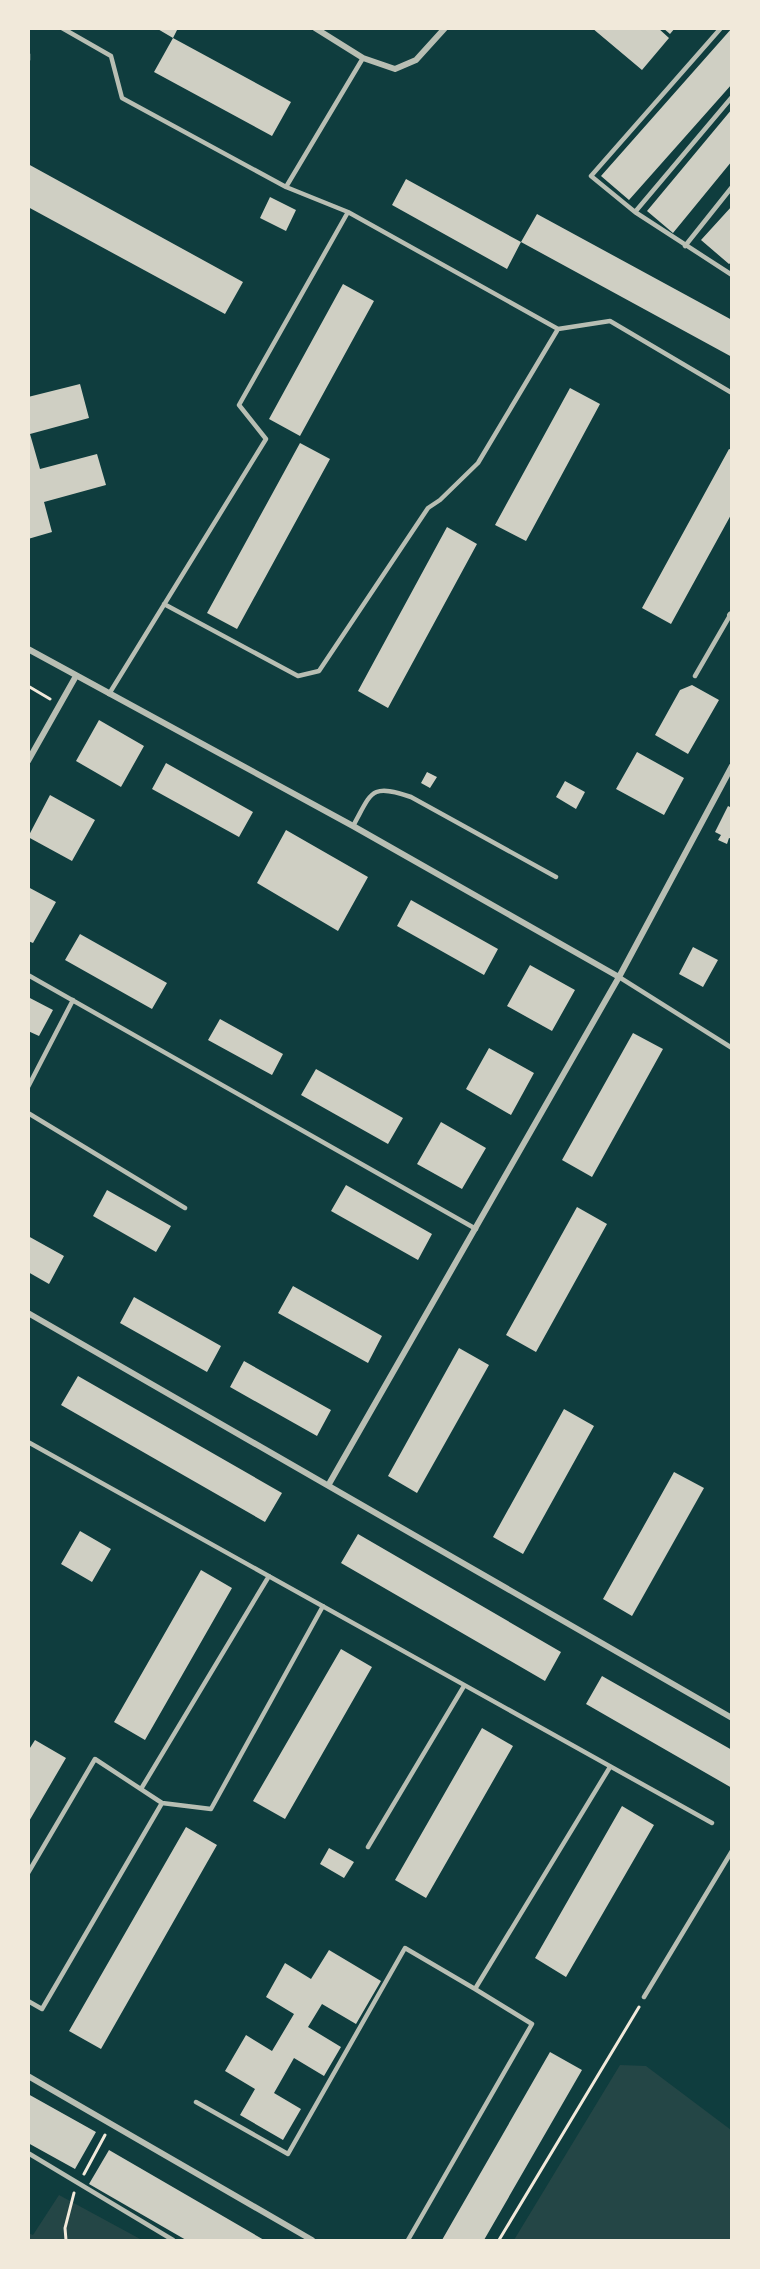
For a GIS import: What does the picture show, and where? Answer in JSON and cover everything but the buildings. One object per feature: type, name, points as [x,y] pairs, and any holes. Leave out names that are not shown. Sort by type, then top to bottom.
[{"type":"street","points":[[315,28],[363,58],[395,69],[416,60],[445,28]]},
{"type":"street","points":[[28,649],[352,826],[619,977]]},
{"type":"street","points":[[28,761],[76,676]]},
{"type":"street","points":[[329,1484],[619,977],[732,766]]},
{"type":"street","points":[[28,1313],[329,1484],[732,1718]]},
{"type":"street","points":[[28,2076],[312,2241]]},
{"type":"lane","points":[[62,28],[111,56],[122,98],[286,187],[348,212],[558,328],[610,321],[732,393]]},
{"type":"lane","points":[[721,28],[591,176],[635,212],[732,275]]},
{"type":"lane","points":[[28,54],[28,60]]},
{"type":"lane","points":[[286,187],[363,58]]},
{"type":"lane","points":[[635,212],[732,97]]},
{"type":"lane","points":[[685,246],[732,187]]},
{"type":"lane","points":[[109,694],[266,439],[239,405],[348,212]]},
{"type":"lane","points":[[165,604],[298,676],[319,671],[428,508],[440,500],[478,463],[558,328]]},
{"type":"lane","points":[[695,676],[731,614]]},
{"type":"lane","points":[[352,826],[368,798],[375,792],[385,789],[411,797],[556,878]]},
{"type":"lane","points":[[28,975],[476,1229]]},
{"type":"lane","points":[[619,977],[732,1048]]},
{"type":"lane","points":[[28,1087],[73,1000]]},
{"type":"lane","points":[[28,1113],[185,1208]]},
{"type":"lane","points":[[28,1442],[712,1823]]},
{"type":"lane","points":[[141,1789],[269,1576]]},
{"type":"lane","points":[[28,1873],[95,1759],[162,1803],[211,1809],[323,1606]]},
{"type":"lane","points":[[368,1847],[464,1686]]},
{"type":"lane","points":[[475,1989],[610,1767]]},
{"type":"lane","points":[[28,2001],[42,2009],[162,1803]]},
{"type":"lane","points":[[644,1997],[732,1851]]},
{"type":"lane","points":[[196,2102],[288,2154],[405,1948],[532,2024],[408,2241]]},
{"type":"lane","points":[[28,2153],[173,2241]]},
{"type":"path","points":[[28,687],[60,705]]},
{"type":"path","points":[[499,2241],[644,1997]]},
{"type":"shaded area","points":[[620,2065],[646,2066],[731,2130],[731,2240],[514,2240]]},
{"type":"shaded area","points":[[59,2195],[142,2240],[29,2240],[28,2233],[33,2235]]}]
